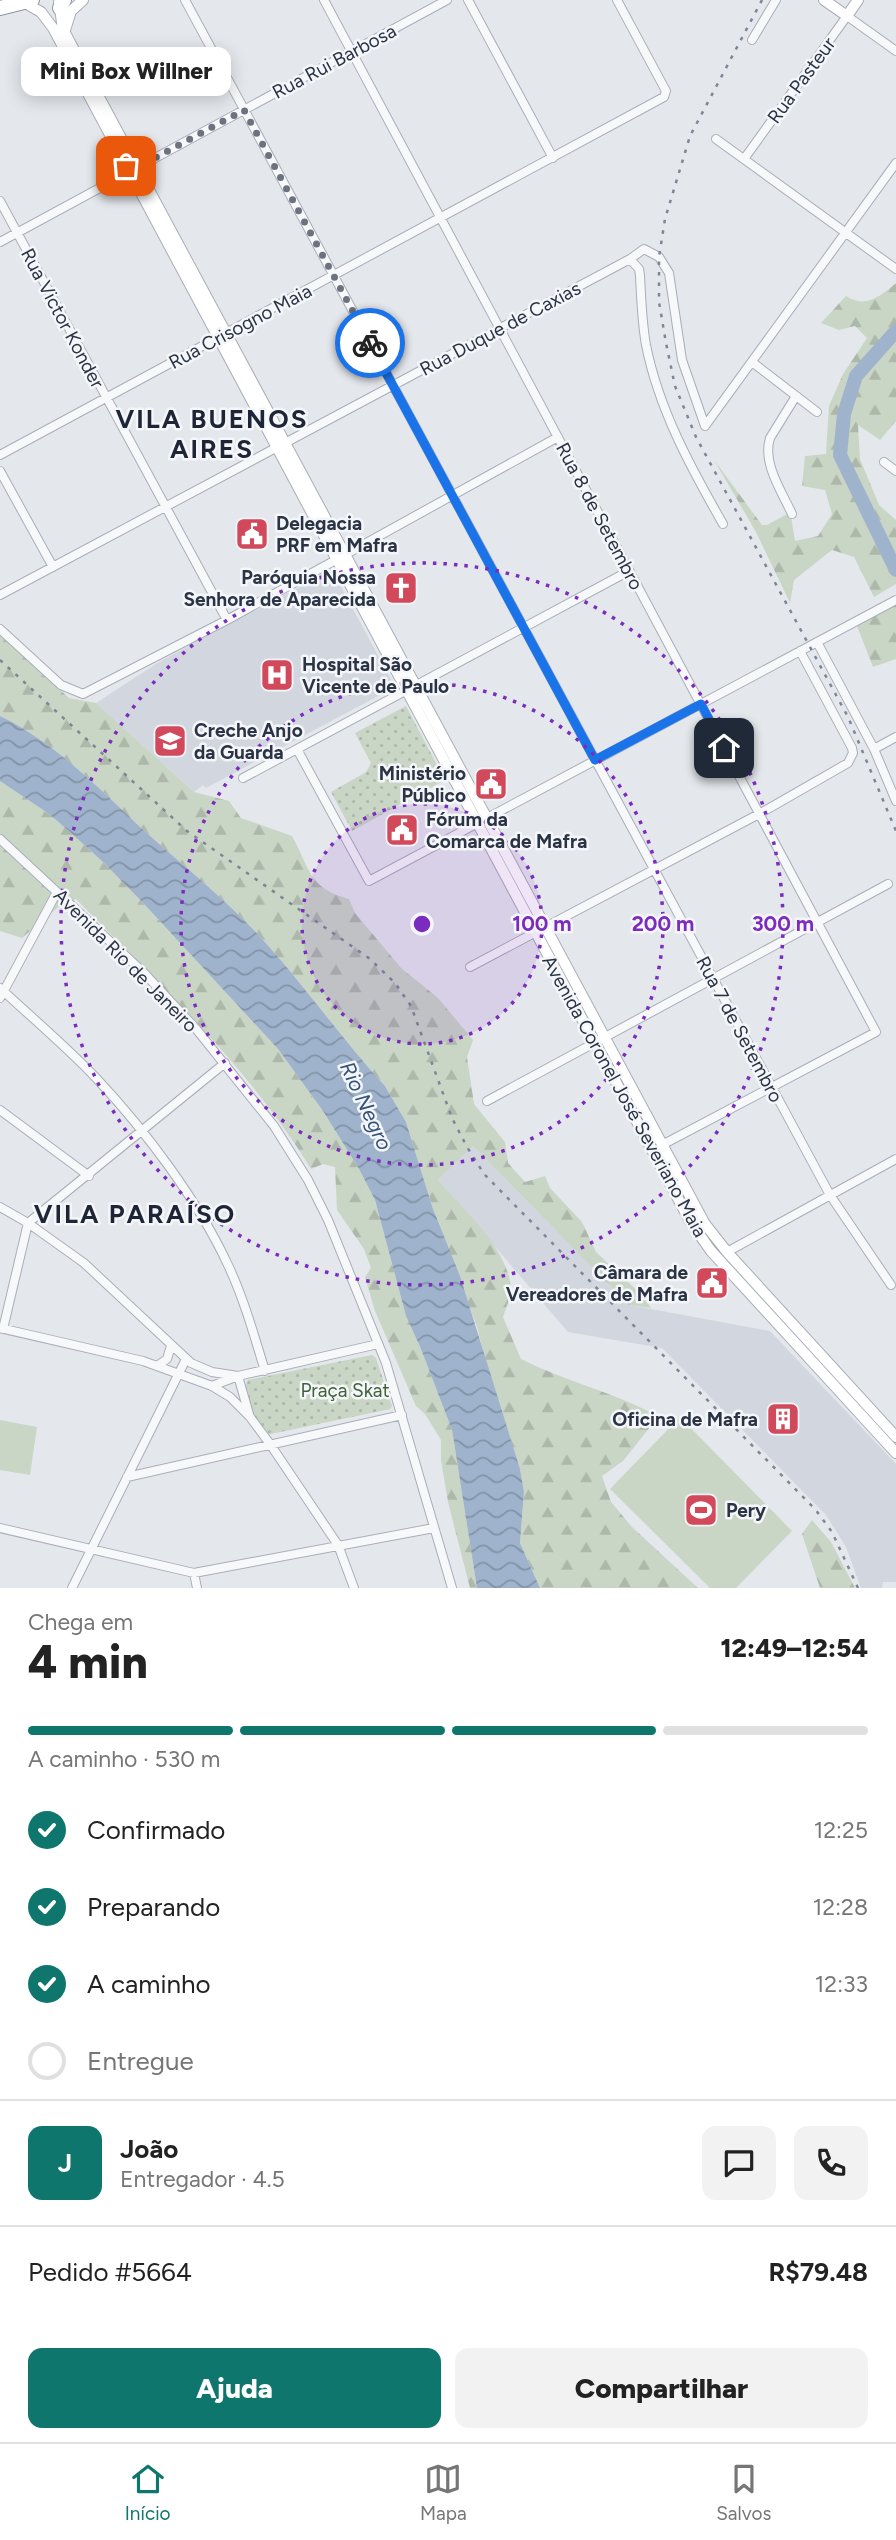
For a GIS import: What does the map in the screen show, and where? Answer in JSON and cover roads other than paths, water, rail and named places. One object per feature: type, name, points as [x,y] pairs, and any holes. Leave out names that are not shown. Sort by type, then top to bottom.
[{"type":"highway","points":[[0,8],[26,1]]},
{"type":"main road","points":[[65,33],[71,11],[83,0]]},
{"type":"main road","points":[[824,0],[846,16]]},
{"type":"main road","name":"Rua Pasteur","points":[[846,16],[858,0]]},
{"type":"main road","name":"Avenida Coronel José Severiano Maia","points":[[26,1],[41,12],[53,28],[133,170],[600,1040],[690,1221],[704,1241],[896,1453]]},
{"type":"main road","name":"Avenida Coronel José Severiano Maia","points":[[61,3],[65,33],[133,170]]},
{"type":"main road","name":"Avenida Coronel José Severiano Maia","points":[[600,1040],[705,1224],[727,1252],[896,1437]]},
{"type":"street","name":"Rua 7 de Setembro","points":[[185,0],[830,1195],[891,1285]]},
{"type":"street","name":"Rua 8 de Setembro","points":[[324,0],[876,1032],[772,1087]]},
{"type":"street","name":"Rua Rui Barbosa","points":[[0,242],[447,0]]},
{"type":"street","points":[[468,0],[553,158]]},
{"type":"street","name":"Rua Crisogno Maia","points":[[0,455],[664,97],[666,92],[617,0]]},
{"type":"street","points":[[752,40],[776,0]]},
{"type":"street","points":[[846,16],[896,51]]},
{"type":"street","name":"Rua Pasteur","points":[[744,159],[846,16]]},
{"type":"street","points":[[716,139],[896,269]]},
{"type":"street","points":[[723,524],[682,448],[658,391],[642,321],[640,275],[630,259],[644,249],[650,251],[659,257],[670,273],[682,360],[705,426],[896,163]]},
{"type":"street","name":"Rua Victor Konder","points":[[0,201],[226,620]]},
{"type":"street","name":"Rua Duque de Caxias","points":[[0,595],[630,259]]},
{"type":"street","points":[[752,362],[817,412]]},
{"type":"street","points":[[792,514],[773,472],[768,446],[796,396]]},
{"type":"street","points":[[0,629],[61,685],[83,694],[226,620],[558,437]]},
{"type":"street","points":[[884,462],[896,471]]},
{"type":"street","points":[[0,471],[53,567]]},
{"type":"street","points":[[243,778],[298,751],[629,570]]},
{"type":"street","points":[[298,751],[369,881],[896,600]]},
{"type":"street","points":[[817,642],[874,749],[896,801]]},
{"type":"street","points":[[470,967],[759,814],[843,766],[852,758],[852,748],[800,651]]},
{"type":"street","points":[[874,749],[896,737]]},
{"type":"street","name":"Avenida Rio de Janeiro","points":[[0,839],[156,985],[225,1063],[274,1126],[308,1180],[328,1220],[378,1344],[402,1415],[452,1588]]},
{"type":"street","points":[[487,1101],[888,884]]},
{"type":"street","points":[[57,891],[1,993],[99,1080],[141,1130],[194,1205],[228,1264],[240,1292],[265,1370]]},
{"type":"street","points":[[225,1063],[28,1223],[1,1328],[157,1366],[212,1386],[230,1397],[250,1417],[270,1444],[338,1545],[354,1588]]},
{"type":"street","points":[[662,1145],[772,1087]]},
{"type":"street","points":[[0,1110],[89,1175]]},
{"type":"street","points":[[727,1252],[896,1159]]},
{"type":"street","points":[[0,1207],[28,1223],[97,1274],[186,1359],[212,1372],[238,1376]]},
{"type":"street","points":[[212,1386],[238,1376],[378,1344]]},
{"type":"street","points":[[157,1366],[167,1359],[170,1346]]},
{"type":"street","points":[[72,1588],[186,1359]]},
{"type":"street","points":[[238,1376],[250,1417]]},
{"type":"street","points":[[127,1477],[402,1415]]},
{"type":"street","points":[[0,1528],[194,1573],[434,1528]]},
{"type":"street","points":[[194,1573],[197,1588]]},
{"type":"water","name":"Rio Negro","points":[[0,716],[37,738],[72,764],[237,913],[269,946],[385,1086],[406,1122],[433,1209],[460,1276],[520,1469],[524,1492],[520,1543],[540,1588],[477,1588],[452,1430],[406,1316],[375,1200],[359,1169],[323,1111],[278,1049],[145,905],[105,864],[49,814],[0,781]]},
{"type":"waterway","points":[[896,331],[856,376],[844,414],[840,455],[896,570]]},
{"type":"railway","points":[[762,0],[690,136],[665,219],[659,257],[659,302],[675,386],[696,437],[848,717],[896,831]]},
{"type":"railway","points":[[0,660],[187,831],[370,959],[395,983],[411,1006],[452,1118],[484,1174],[815,1509],[832,1532],[858,1588]]},
{"type":"place","name":"Mini Box Willner","points":[[126,166]]},
{"type":"place","name":"Delegacia PRF em Mafra","points":[[252,534]]},
{"type":"place","name":"Paróquia Nossa Senhora de Aparecida","points":[[401,588]]},
{"type":"place","name":"Hospital São Vicente de Paulo","points":[[277,675]]},
{"type":"place","name":"Creche Anjo da Guarda","points":[[170,741]]},
{"type":"place","name":"Ministério Público","points":[[491,784]]},
{"type":"place","name":"Fórum da Comarca de Mafra","points":[[402,830]]},
{"type":"place","name":"Câmara de Vereadores de Mafra","points":[[712,1283]]},
{"type":"place","name":"Oficina de Mafra","points":[[783,1419]]},
{"type":"place","name":"Pery","points":[[701,1510]]},
{"type":"district","name":"VILA BUENOS AIRES","points":[[212,434]]},
{"type":"district","name":"VILA PARAÍSO","points":[[135,1214]]},
{"type":"park label","name":"Praça Skat","points":[[345,1390]]}]
